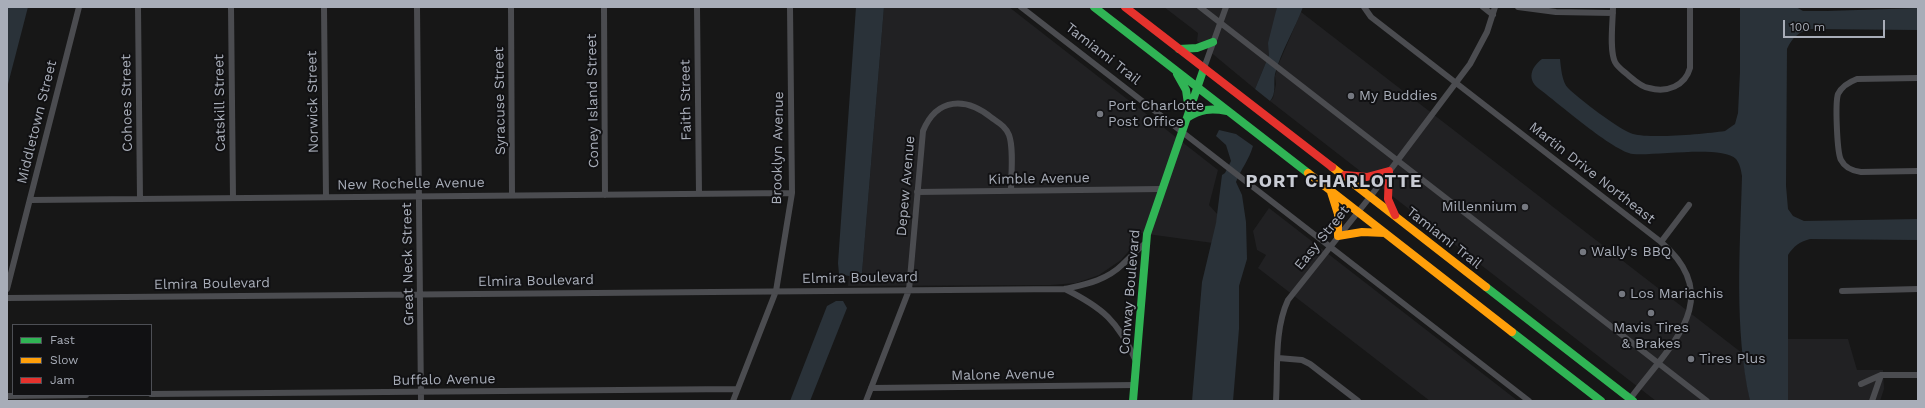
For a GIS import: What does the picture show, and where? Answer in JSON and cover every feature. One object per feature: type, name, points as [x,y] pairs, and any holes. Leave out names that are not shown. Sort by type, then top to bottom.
[{"type":"main road","points":[[1094,7],[1598,400]]},
{"type":"main road","name":"Tamiami Trail","points":[[1125,7],[1632,400]]},
{"type":"main road","points":[[1179,49],[1194,50],[1213,42]]},
{"type":"main road","name":"Conway Boulevard","points":[[1134,401],[1146,234],[1204,68]]},
{"type":"main road","points":[[1176,71],[1186,90],[1188,114],[1204,109],[1229,112]]},
{"type":"main road","points":[[1342,175],[1357,178],[1371,177],[1389,171],[1388,199],[1396,216]]},
{"type":"main road","points":[[1331,191],[1338,208],[1340,220],[1338,236],[1350,231],[1363,230],[1385,233]]},
{"type":"street","name":"Middletown Street","points":[[7,289],[79,7]]},
{"type":"street","name":"Cohoes Street","points":[[138,7],[140,199]]},
{"type":"street","name":"Catskill Street","points":[[231,7],[233,198]]},
{"type":"street","name":"Norwick Street","points":[[324,7],[326,197]]},
{"type":"street","name":"Great Neck Street","points":[[417,7],[421,401]]},
{"type":"street","name":"Syracuse Street","points":[[511,7],[512,196]]},
{"type":"street","name":"Coney Island Street","points":[[604,7],[606,194]]},
{"type":"street","name":"Faith Street","points":[[697,7],[699,194]]},
{"type":"street","name":"Brooklyn Avenue","points":[[733,401],[776,291],[792,193],[790,7]]},
{"type":"street","name":"Tamiami Trail","points":[[1021,7],[1529,401]]},
{"type":"street","points":[[1200,7],[1707,401]]},
{"type":"street","name":"Conway Boulevard","points":[[1204,68],[1226,7]]},
{"type":"street","name":"Martin Drive Northeast","points":[[1364,7],[1371,17],[1674,253],[1689,279],[1691,299],[1688,318],[1684,328],[1632,400]]},
{"type":"street","points":[[1483,7],[1493,15]]},
{"type":"street","name":"Easy Street","points":[[1276,401],[1281,320],[1286,305],[1475,56],[1487,32],[1495,7]]},
{"type":"street","points":[[1518,7],[1556,12],[1613,10],[1613,52],[1615,61],[1620,68],[1640,84],[1649,88],[1668,89],[1683,83],[1688,76],[1690,68],[1690,7]]},
{"type":"street","points":[[1918,78],[1857,79],[1849,82],[1843,87],[1838,94],[1837,103],[1838,152],[1846,167],[1853,171],[1861,172],[1918,171]]},
{"type":"street","name":"Depew Avenue","points":[[866,401],[909,290],[922,131],[927,121],[934,113],[953,103],[964,103],[984,111],[1005,128],[1009,135],[1011,191]]},
{"type":"street","name":"Kimble Avenue","points":[[917,192],[1161,190]]},
{"type":"street","name":"New Rochelle Avenue","points":[[30,200],[792,193]]},
{"type":"street","points":[[1661,242],[1689,205]]},
{"type":"street","name":"Elmira Boulevard","points":[[7,298],[1065,289],[1091,284],[1108,276],[1123,264],[1136,250],[1146,243]]},
{"type":"street","name":"Elmira Boulevard","points":[[1065,289],[1092,303],[1106,315],[1124,338],[1137,363]]},
{"type":"street","points":[[1842,291],[1918,290]]},
{"type":"street","points":[[1278,358],[1302,360],[1310,364],[1358,401]]},
{"type":"street","points":[[1861,384],[1881,375],[1918,375]]},
{"type":"street","points":[[1872,401],[1881,375]]},
{"type":"street","name":"Malone Avenue","points":[[871,388],[1135,385]]},
{"type":"street","name":"Buffalo Avenue","points":[[152,394],[737,389]]},
{"type":"shaded area","points":[[7,7],[28,7],[7,88]]},
{"type":"shaded area","points":[[856,7],[884,7],[862,273],[849,276],[839,274],[838,263]]},
{"type":"shaded area","points":[[884,7],[1009,7],[1218,170],[1209,205],[1218,215],[1213,243],[1140,233],[1134,245],[1121,260],[1099,275],[1076,283],[1051,285],[848,286],[849,276],[862,273]]},
{"type":"shaded area","points":[[1164,7],[1277,7],[1269,55],[1255,89],[1197,41],[1198,33]]},
{"type":"shaded area","points":[[1277,7],[1303,7],[1284,48],[1278,65],[1274,77],[1273,95],[1270,101],[1255,89],[1269,55],[1268,43]]},
{"type":"shaded area","points":[[1740,7],[1796,7],[1803,11],[1918,8],[1918,30],[1811,29],[1803,31],[1796,36],[1787,49],[1786,186],[1788,209],[1793,216],[1804,221],[1918,219],[1918,240],[1810,239],[1800,243],[1790,252],[1788,255],[1788,401],[1750,401],[1745,374],[1740,318],[1739,261],[1742,176],[1736,159],[1728,155],[1703,152],[1633,154],[1624,151],[1586,126],[1538,88],[1532,81],[1533,69],[1538,62],[1542,59],[1560,59],[1563,79],[1568,88],[1610,121],[1627,132],[1642,135],[1665,136],[1692,135],[1725,131],[1735,124],[1738,113],[1740,72]]},
{"type":"shaded area","points":[[1301,12],[1742,353],[1750,401],[1656,401],[1270,101],[1273,98],[1276,84],[1275,76],[1279,63]]},
{"type":"shaded area","points":[[1219,130],[1236,134],[1253,146],[1236,182],[1242,195],[1246,222],[1247,259],[1239,286],[1239,329],[1233,401],[1192,401],[1202,282],[1216,223],[1222,175],[1225,173],[1231,161],[1226,145],[1216,136]]},
{"type":"shaded area","points":[[1269,208],[1518,401],[1430,401],[1258,268],[1266,255],[1257,250],[1253,231]]},
{"type":"shaded area","points":[[836,301],[843,301],[847,308],[810,401],[790,401],[827,306]]},
{"type":"shaded area","points":[[1788,339],[1848,339],[1857,370],[1883,370],[1884,389],[1880,401],[1788,401]]},
{"type":"traffic: fast","points":[[1094,7],[1308,173]]},
{"type":"traffic: fast","points":[[1179,49],[1197,48],[1213,42]]},
{"type":"traffic: fast","points":[[1133,401],[1147,234],[1204,68]]},
{"type":"traffic: fast","points":[[1177,74],[1186,90],[1189,111]]},
{"type":"traffic: fast","points":[[1187,118],[1206,110],[1227,111]]},
{"type":"traffic: fast","points":[[1486,287],[1633,401]]},
{"type":"traffic: fast","points":[[1512,332],[1601,401]]},
{"type":"traffic: slow","points":[[1332,167],[1486,287]]},
{"type":"traffic: slow","points":[[1308,173],[1512,332]]},
{"type":"traffic: slow","points":[[1331,192],[1338,214],[1338,236],[1362,232],[1385,233]]},
{"type":"traffic: jam","points":[[1125,7],[1332,167]]},
{"type":"traffic: jam","points":[[1345,175],[1367,177],[1389,171],[1388,199],[1395,215]]},
{"type":"place","name":"My Buddies","points":[[1351,96]]},
{"type":"place","name":"Port Charlotte Post Office","points":[[1100,114]]},
{"type":"place","name":"Millennium","points":[[1525,207]]},
{"type":"place","name":"Wally's BBQ","points":[[1583,252]]},
{"type":"place","name":"Los Mariachis","points":[[1622,294]]},
{"type":"place","name":"Mavis Tires & Brakes","points":[[1651,313]]},
{"type":"place","name":"Tires Plus","points":[[1691,359]]},
{"type":"district","name":"PORT CHARLOTTE","points":[[1334,182]]}]
